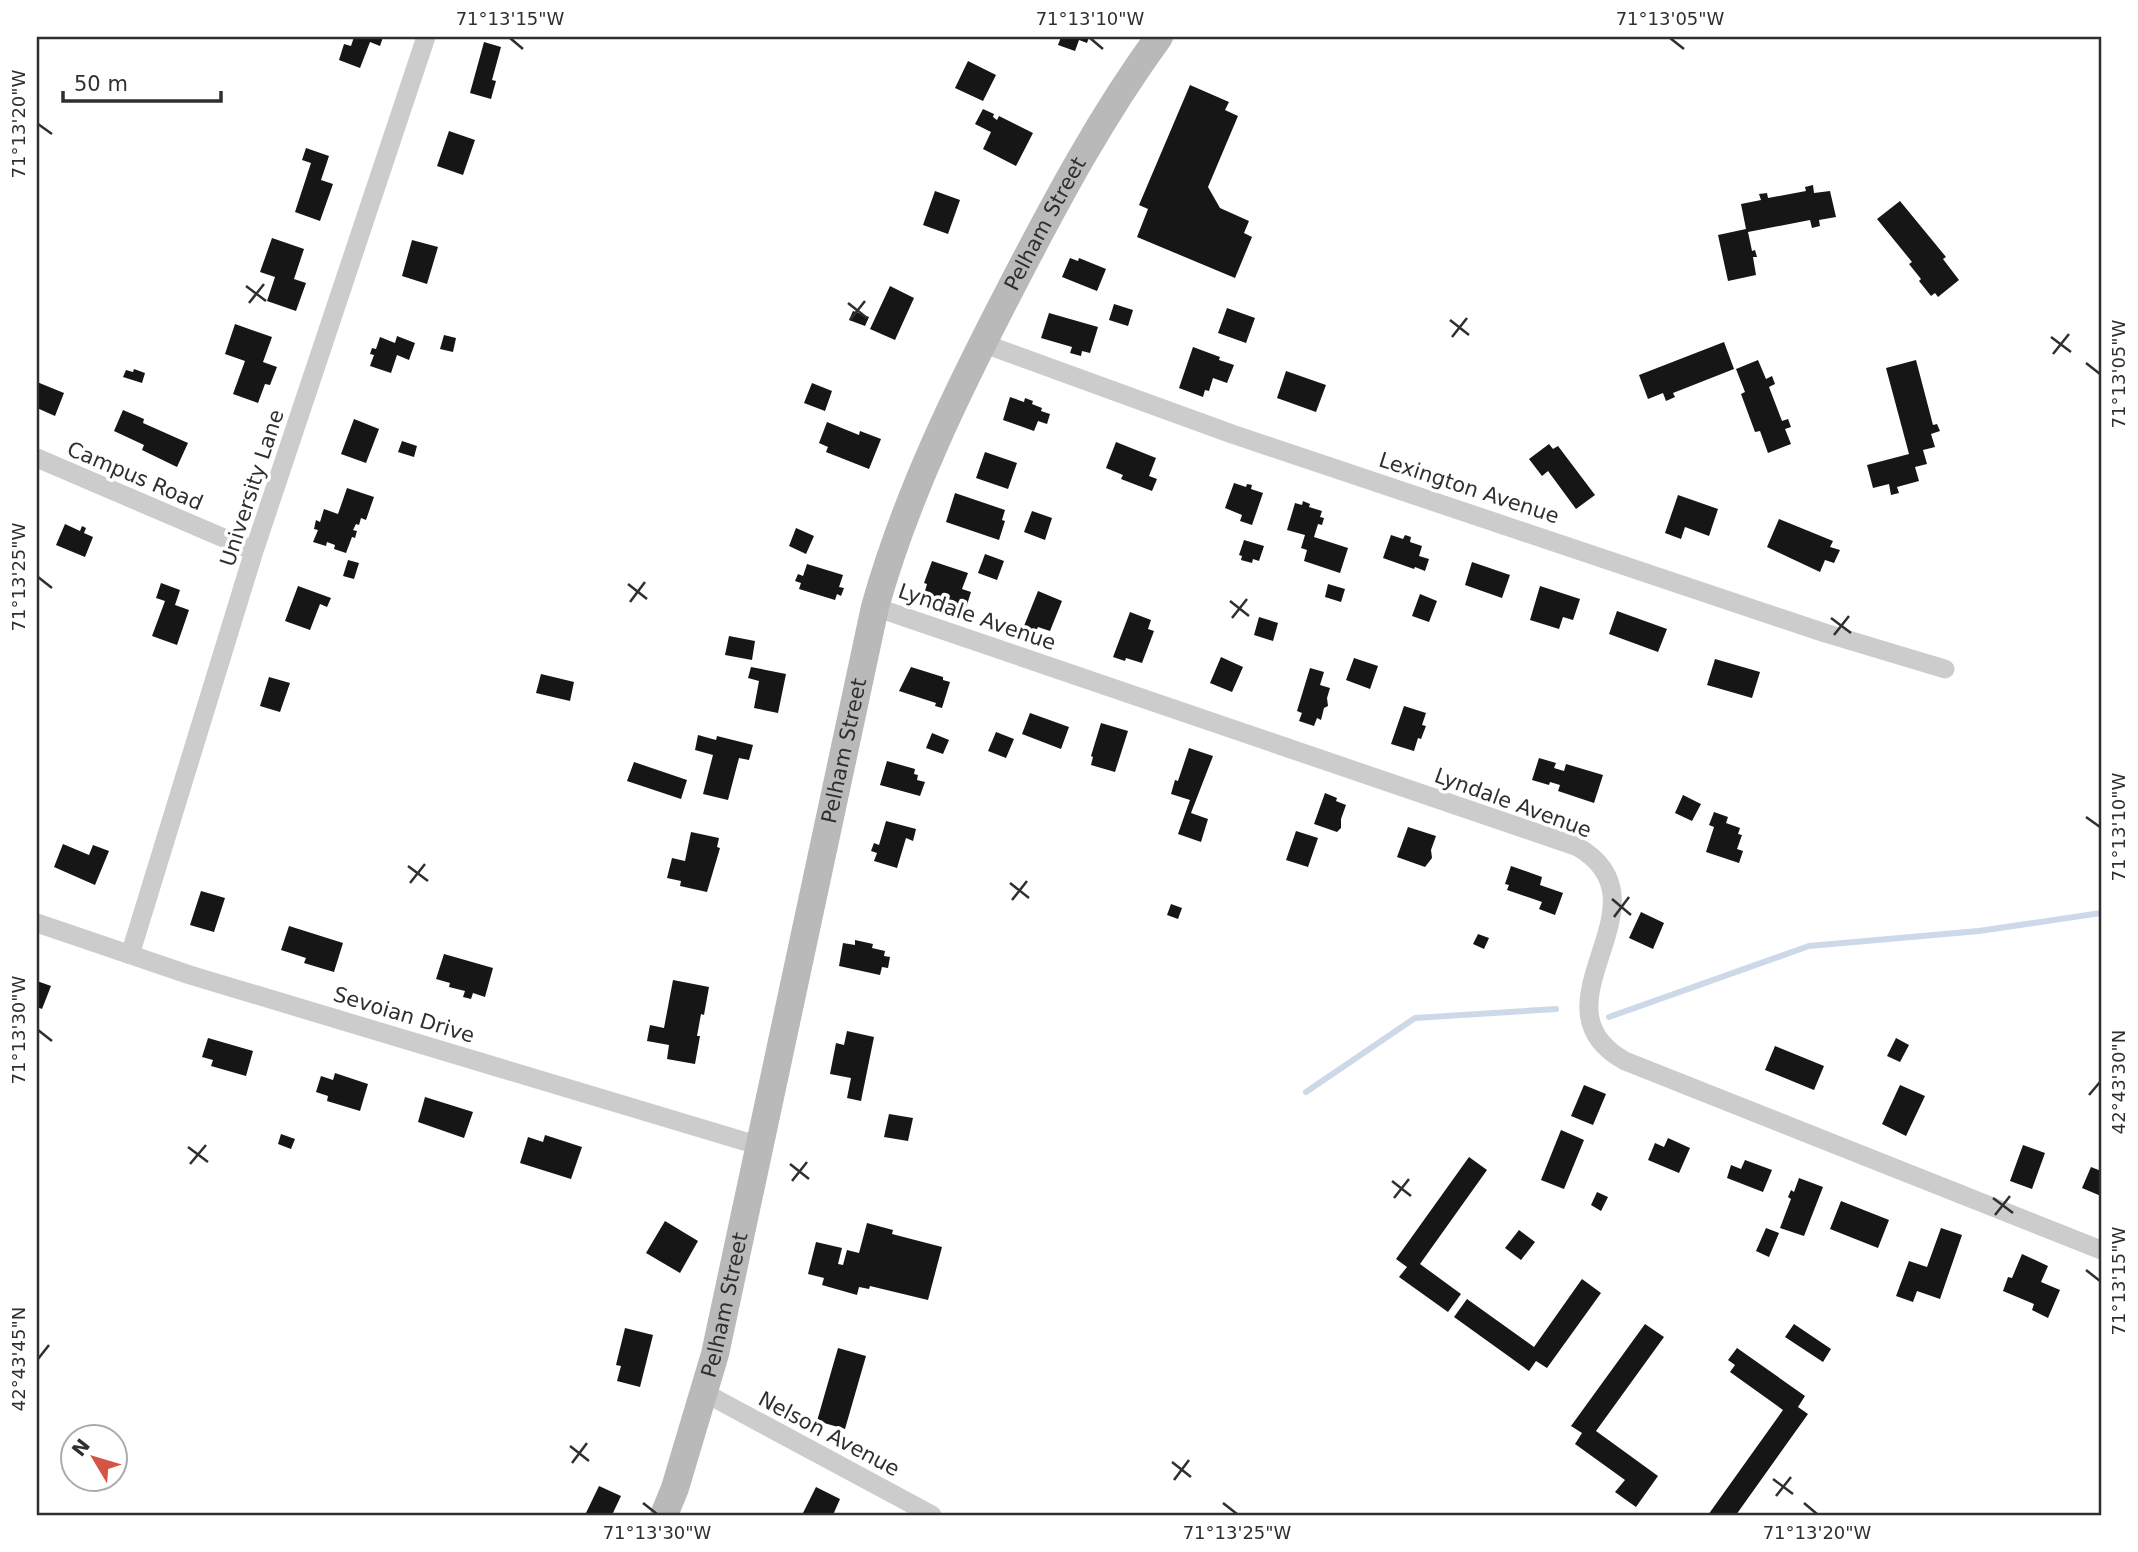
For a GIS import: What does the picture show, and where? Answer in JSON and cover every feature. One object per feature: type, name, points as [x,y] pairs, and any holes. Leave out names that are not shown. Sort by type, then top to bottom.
[{"type":"street","name":"University Lane","points":[[130,955],[254,551],[426,37]]},
{"type":"street","name":"Pelham Street","points":[[664,1515],[705,1393],[715,1354],[875,607],[891,551],[909,501],[982,343],[1092,138],[1159,37]]},
{"type":"street","name":"Lexington Avenue","points":[[982,343],[1232,434],[1571,546],[1825,634],[1945,669]]},
{"type":"street","name":"Campus Road","points":[[37,458],[254,551]]},
{"type":"street","name":"Lyndale Avenue","points":[[875,607],[1578,847],[1601,866],[1613,891],[1613,914],[1588,999],[1593,1028],[1609,1051],[1638,1066],[2101,1250]]},
{"type":"street","name":"Sevoian Drive","points":[[37,923],[130,955],[760,1146]]},
{"type":"street","name":"Nelson Avenue","points":[[705,1393],[932,1515]]},
{"type":"building","points":[[354,37],[383,37],[380,46],[370,42],[360,68],[339,60],[344,44],[351,46]]},
{"type":"building","points":[[1061,37],[1089,37],[1087,43],[1079,40],[1075,51],[1058,45]]},
{"type":"building","points":[[484,42],[501,47],[492,80],[496,81],[491,99],[470,93]]},
{"type":"building","points":[[968,61],[996,75],[983,101],[955,88]]},
{"type":"building","points":[[1190,85],[1229,102],[1225,110],[1238,116],[1208,187],[1220,208],[1249,221],[1244,233],[1252,237],[1235,278],[1137,237],[1148,209],[1139,205]]},
{"type":"building","points":[[983,109],[994,114],[993,117],[997,120],[999,116],[1033,133],[1016,166],[983,149],[991,132],[975,124]]},
{"type":"building","points":[[449,131],[475,140],[463,175],[437,166]]},
{"type":"building","points":[[306,148],[329,156],[321,180],[333,184],[320,221],[295,212],[311,163],[302,160]]},
{"type":"building","points":[[1813,185],[1814,193],[1830,191],[1836,217],[1819,220],[1820,226],[1812,228],[1810,220],[1748,232],[1752,251],[1755,250],[1757,257],[1753,257],[1756,275],[1728,281],[1718,235],[1746,229],[1741,204],[1761,200],[1759,194],[1767,193],[1768,198],[1806,191],[1805,187]]},
{"type":"building","points":[[935,191],[960,200],[948,234],[923,225]]},
{"type":"building","points":[[1900,201],[1946,257],[1943,259],[1959,280],[1938,297],[1935,293],[1931,296],[1919,281],[1921,279],[1909,264],[1912,262],[1877,219]]},
{"type":"building","points":[[272,238],[304,249],[294,279],[306,283],[296,311],[267,301],[275,277],[260,272]]},
{"type":"building","points":[[412,240],[438,247],[427,284],[402,276]]},
{"type":"building","points":[[1070,258],[1078,261],[1079,258],[1106,269],[1097,291],[1062,277]]},
{"type":"building","points":[[890,286],[914,298],[895,340],[870,329]]},
{"type":"building","points":[[1114,304],[1133,310],[1128,326],[1109,320]]},
{"type":"building","points":[[1227,308],[1255,318],[1246,343],[1218,333]]},
{"type":"building","points":[[853,311],[869,317],[865,326],[849,320]]},
{"type":"building","points":[[1049,313],[1098,327],[1090,353],[1082,351],[1081,356],[1070,353],[1072,347],[1041,338]]},
{"type":"building","points":[[235,324],[272,337],[263,362],[277,367],[270,385],[265,384],[258,403],[233,394],[245,361],[225,354]]},
{"type":"building","points":[[444,335],[456,338],[453,352],[440,349]]},
{"type":"building","points":[[397,336],[415,343],[409,360],[397,355],[391,373],[370,366],[374,355],[370,354],[372,348],[376,349],[380,337],[395,343]]},
{"type":"building","points":[[1724,342],[1734,369],[1673,393],[1675,397],[1666,401],[1663,393],[1648,399],[1639,375]]},
{"type":"building","points":[[1193,347],[1234,365],[1227,383],[1213,378],[1209,391],[1205,390],[1203,397],[1179,388]]},
{"type":"building","points":[[1758,360],[1766,379],[1772,376],[1775,384],[1769,387],[1782,421],[1788,419],[1791,427],[1785,429],[1791,444],[1768,453],[1760,431],[1755,432],[1741,394],[1745,392],[1736,369]]},
{"type":"building","points":[[1916,360],[1933,425],[1937,424],[1940,431],[1931,434],[1935,447],[1923,450],[1927,464],[1915,467],[1919,481],[1897,487],[1899,493],[1891,495],[1889,484],[1873,488],[1867,465],[1909,454],[1886,368]]},
{"type":"building","points":[[134,369],[145,373],[142,383],[123,377],[126,370],[133,372]]},
{"type":"building","points":[[1286,371],[1326,385],[1316,412],[1277,398]]},
{"type":"building","points":[[37,382],[64,393],[55,416],[37,408]]},
{"type":"building","points":[[812,383],[832,391],[825,411],[804,403]]},
{"type":"building","points":[[1010,397],[1024,402],[1025,398],[1033,401],[1032,404],[1042,408],[1041,411],[1050,414],[1047,424],[1038,421],[1034,431],[1003,420]]},
{"type":"building","points":[[123,410],[144,419],[143,423],[188,443],[177,467],[142,450],[144,445],[114,431]]},
{"type":"building","points":[[354,419],[379,429],[366,463],[341,454]]},
{"type":"building","points":[[827,422],[859,435],[860,431],[881,439],[869,469],[826,452],[828,447],[819,443]]},
{"type":"building","points":[[402,441],[417,446],[414,457],[398,452]]},
{"type":"building","points":[[1116,442],[1156,458],[1149,476],[1157,479],[1152,491],[1121,479],[1123,475],[1106,468]]},
{"type":"building","points":[[1549,444],[1553,449],[1558,446],[1595,495],[1576,509],[1548,471],[1542,476],[1529,459]]},
{"type":"building","points":[[985,452],[1017,463],[1008,489],[976,478]]},
{"type":"building","points":[[1234,483],[1246,487],[1247,484],[1252,485],[1251,489],[1263,493],[1252,525],[1240,521],[1242,515],[1225,508]]},
{"type":"building","points":[[347,488],[374,497],[366,520],[361,518],[359,525],[356,524],[353,530],[357,531],[355,538],[352,537],[346,553],[334,549],[335,545],[327,542],[326,546],[313,542],[318,530],[314,529],[316,520],[320,522],[324,509],[338,514]]},
{"type":"building","points":[[955,493],[1005,510],[1002,520],[1005,521],[999,540],[946,522]]},
{"type":"building","points":[[1678,495],[1718,509],[1709,536],[1685,527],[1681,539],[1665,533]]},
{"type":"building","points":[[1303,501],[1310,504],[1309,507],[1322,511],[1322,525],[1318,524],[1314,537],[1348,548],[1340,573],[1304,561],[1307,550],[1301,548],[1305,535],[1287,530],[1295,503],[1302,505]]},
{"type":"building","points":[[1032,511],[1052,518],[1045,540],[1024,532]]},
{"type":"building","points":[[1779,519],[1833,541],[1830,547],[1840,550],[1834,563],[1825,560],[1820,572],[1767,547]]},
{"type":"building","points":[[65,524],[80,531],[82,526],[86,528],[84,533],[93,537],[85,557],[56,545]]},
{"type":"building","points":[[796,528],[814,536],[806,554],[789,546]]},
{"type":"building","points":[[1391,535],[1403,539],[1405,535],[1411,537],[1410,542],[1422,546],[1419,556],[1429,559],[1425,571],[1383,558]]},
{"type":"building","points":[[1244,540],[1264,546],[1259,561],[1253,559],[1252,563],[1241,560],[1242,556],[1239,555]]},
{"type":"building","points":[[985,554],[1004,561],[997,580],[978,573]]},
{"type":"building","points":[[348,560],[359,563],[354,579],[343,576]]},
{"type":"building","points":[[932,561],[968,573],[962,589],[971,592],[965,611],[923,598],[927,584],[924,583]]},
{"type":"building","points":[[1472,562],[1510,575],[1502,598],[1465,585]]},
{"type":"building","points":[[807,564],[843,575],[839,587],[844,588],[841,596],[837,594],[835,600],[799,589],[801,583],[795,581],[798,574],[803,576]]},
{"type":"building","points":[[161,583],[180,590],[175,605],[189,610],[177,645],[152,636],[165,601],[156,598]]},
{"type":"building","points":[[1328,584],[1345,589],[1341,602],[1325,597]]},
{"type":"building","points":[[298,586],[331,598],[327,607],[320,604],[310,630],[285,621]]},
{"type":"building","points":[[1540,586],[1580,599],[1573,620],[1563,617],[1559,629],[1530,620]]},
{"type":"building","points":[[1038,591],[1062,601],[1050,631],[1038,627],[1036,631],[1024,626]]},
{"type":"building","points":[[1420,594],[1437,601],[1429,622],[1412,616]]},
{"type":"building","points":[[1617,611],[1667,629],[1658,652],[1609,634]]},
{"type":"building","points":[[1130,612],[1151,620],[1148,629],[1154,631],[1142,663],[1113,657]]},
{"type":"building","points":[[1259,617],[1278,623],[1273,641],[1254,635]]},
{"type":"building","points":[[729,636],[755,641],[752,660],[725,655]]},
{"type":"building","points":[[1221,657],[1243,667],[1232,692],[1210,683]]},
{"type":"building","points":[[1354,658],[1378,666],[1370,689],[1346,680]]},
{"type":"building","points":[[1715,659],[1760,672],[1752,698],[1707,685]]},
{"type":"building","points":[[751,667],[786,674],[778,713],[754,708],[759,681],[748,678]]},
{"type":"building","points":[[911,667],[943,677],[943,680],[950,682],[942,708],[935,706],[936,703],[899,691]]},
{"type":"building","points":[[1310,668],[1324,672],[1320,685],[1330,688],[1328,706],[1324,708],[1321,720],[1317,718],[1314,726],[1299,721],[1302,713],[1297,711]]},
{"type":"building","points":[[541,674],[574,682],[570,701],[536,693]]},
{"type":"building","points":[[269,677],[290,683],[280,712],[260,706]]},
{"type":"building","points":[[1404,706],[1426,713],[1422,725],[1426,726],[1414,751],[1391,744]]},
{"type":"building","points":[[1030,713],[1069,727],[1061,749],[1022,734]]},
{"type":"building","points":[[1101,723],[1128,731],[1115,772],[1091,765]]},
{"type":"building","points":[[996,732],[1014,739],[1006,758],[988,751]]},
{"type":"building","points":[[932,733],[949,740],[943,754],[926,748]]},
{"type":"building","points":[[698,735],[716,740],[717,736],[753,745],[749,760],[739,758],[728,800],[703,794],[713,755],[695,750]]},
{"type":"building","points":[[1189,748],[1213,756],[1191,813],[1208,819],[1201,842],[1178,834],[1190,800],[1171,794]]},
{"type":"building","points":[[1539,758],[1556,763],[1554,768],[1564,771],[1566,764],[1603,775],[1594,803],[1558,791],[1560,785],[1532,780]]},
{"type":"building","points":[[887,761],[915,769],[917,780],[925,782],[920,796],[880,785]]},
{"type":"building","points":[[634,762],[687,780],[681,799],[627,781]]},
{"type":"building","points":[[1325,793],[1346,805],[1341,828],[1337,832],[1314,824]]},
{"type":"building","points":[[1683,795],[1701,804],[1692,821],[1675,813]]},
{"type":"building","points":[[1714,812],[1728,817],[1726,823],[1740,828],[1738,834],[1742,835],[1737,849],[1743,851],[1739,863],[1706,852],[1714,827],[1709,825]]},
{"type":"building","points":[[886,821],[916,829],[913,841],[906,838],[897,868],[874,861],[877,853],[871,851],[874,843],[879,845]]},
{"type":"building","points":[[1408,827],[1436,836],[1431,850],[1432,858],[1425,867],[1397,857]]},
{"type":"building","points":[[1296,831],[1318,838],[1308,867],[1286,860]]},
{"type":"building","points":[[691,832],[719,838],[717,847],[720,848],[707,892],[680,886],[681,881],[667,878],[672,858],[685,861]]},
{"type":"building","points":[[63,844],[89,855],[93,845],[109,851],[95,885],[54,867]]},
{"type":"building","points":[[1511,866],[1542,877],[1540,885],[1563,893],[1555,915],[1539,909],[1542,902],[1507,890],[1509,885],[1505,884]]},
{"type":"building","points":[[201,891],[225,898],[214,932],[190,925]]},
{"type":"building","points":[[1171,904],[1182,908],[1178,919],[1167,915]]},
{"type":"building","points":[[1641,912],[1664,923],[1653,949],[1629,938]]},
{"type":"building","points":[[289,926],[343,943],[334,972],[304,963],[306,958],[281,950]]},
{"type":"building","points":[[1478,934],[1489,938],[1484,949],[1473,944]]},
{"type":"building","points":[[855,940],[873,944],[872,948],[885,951],[884,956],[890,957],[888,968],[882,967],[880,975],[839,966],[843,943],[855,945]]},
{"type":"building","points":[[444,954],[493,968],[485,997],[473,993],[471,999],[463,997],[465,991],[449,987],[450,983],[436,979]]},
{"type":"building","points":[[673,980],[709,987],[697,1036],[700,1036],[695,1064],[667,1059],[669,1045],[647,1041],[650,1025],[664,1028]]},
{"type":"building","points":[[37,981],[51,986],[42,1009],[37,1007]]},
{"type":"building","points":[[847,1031],[874,1037],[861,1101],[847,1098],[851,1078],[830,1074],[836,1043],[844,1045]]},
{"type":"building","points":[[208,1038],[253,1051],[246,1076],[211,1066],[213,1060],[202,1057]]},
{"type":"building","points":[[1896,1038],[1909,1045],[1900,1062],[1887,1056]]},
{"type":"building","points":[[1775,1046],[1824,1066],[1814,1090],[1765,1070]]},
{"type":"building","points":[[335,1073],[368,1084],[360,1111],[327,1101],[328,1096],[316,1092],[321,1076],[333,1080]]},
{"type":"building","points":[[1584,1085],[1606,1094],[1593,1125],[1571,1116]]},
{"type":"building","points":[[1900,1085],[1925,1096],[1906,1136],[1882,1124]]},
{"type":"building","points":[[425,1097],[473,1112],[464,1138],[418,1122]]},
{"type":"building","points":[[889,1114],[913,1118],[908,1141],[884,1137]]},
{"type":"building","points":[[1561,1130],[1584,1140],[1564,1189],[1541,1180]]},
{"type":"building","points":[[281,1134],[295,1139],[291,1149],[278,1144]]},
{"type":"building","points":[[545,1135],[582,1147],[571,1179],[520,1163],[528,1137],[543,1142]]},
{"type":"building","points":[[1668,1138],[1690,1148],[1679,1173],[1648,1160],[1655,1143],[1664,1147]]},
{"type":"building","points":[[2023,1145],[2045,1153],[2032,1189],[2010,1181]]},
{"type":"building","points":[[1469,1157],[1487,1170],[1420,1264],[1461,1294],[1448,1312],[1399,1277],[1407,1267],[1396,1259]]},
{"type":"building","points":[[1745,1160],[1772,1170],[1763,1192],[1727,1178],[1731,1165],[1741,1169]]},
{"type":"building","points":[[2091,1167],[2101,1171],[2101,1196],[2082,1188]]},
{"type":"building","points":[[1799,1178],[1823,1187],[1804,1236],[1780,1228],[1791,1199],[1788,1197],[1791,1190],[1794,1192]]},
{"type":"building","points":[[1597,1192],[1608,1197],[1601,1211],[1591,1205]]},
{"type":"building","points":[[1841,1201],[1889,1220],[1878,1248],[1830,1229]]},
{"type":"building","points":[[665,1221],[698,1241],[680,1273],[646,1253]]},
{"type":"building","points":[[867,1223],[893,1230],[892,1234],[942,1247],[928,1300],[870,1286],[869,1289],[859,1287],[857,1295],[822,1285],[824,1278],[808,1274],[816,1242],[842,1248],[838,1264],[843,1265],[847,1250],[859,1253]]},
{"type":"building","points":[[1766,1228],[1779,1233],[1769,1257],[1756,1251]]},
{"type":"building","points":[[1941,1228],[1962,1235],[1940,1299],[1917,1291],[1913,1302],[1896,1296],[1909,1261],[1927,1267]]},
{"type":"building","points":[[1519,1230],[1535,1242],[1521,1260],[1505,1248]]},
{"type":"building","points":[[2022,1254],[2048,1266],[2041,1282],[2060,1290],[2048,1318],[2032,1310],[2034,1304],[2003,1291]]},
{"type":"building","points":[[1582,1279],[1601,1293],[1547,1368],[1536,1361],[1529,1371],[1454,1317],[1467,1299],[1534,1347]]},
{"type":"building","points":[[1645,1324],[1664,1337],[1596,1431],[1658,1476],[1636,1507],[1615,1492],[1625,1480],[1575,1444],[1582,1433],[1571,1426]]},
{"type":"building","points":[[1794,1324],[1831,1349],[1823,1362],[1785,1337]]},
{"type":"building","points":[[625,1328],[653,1335],[640,1387],[617,1381],[621,1366],[616,1365]]},
{"type":"building","points":[[838,1348],[866,1356],[845,1429],[817,1421]]},
{"type":"building","points":[[1737,1348],[1805,1396],[1798,1407],[1808,1414],[1736,1515],[1708,1515],[1783,1410],[1730,1372],[1735,1365],[1728,1360]]},
{"type":"building","points":[[599,1486],[621,1496],[612,1515],[585,1515]]},
{"type":"building","points":[[816,1487],[840,1499],[833,1515],[802,1515]]},
{"type":"waterway","points":[[1609,1017],[1809,946],[1979,931],[2101,913]]},
{"type":"waterway","points":[[1306,1092],[1415,1018],[1556,1009]]}]
